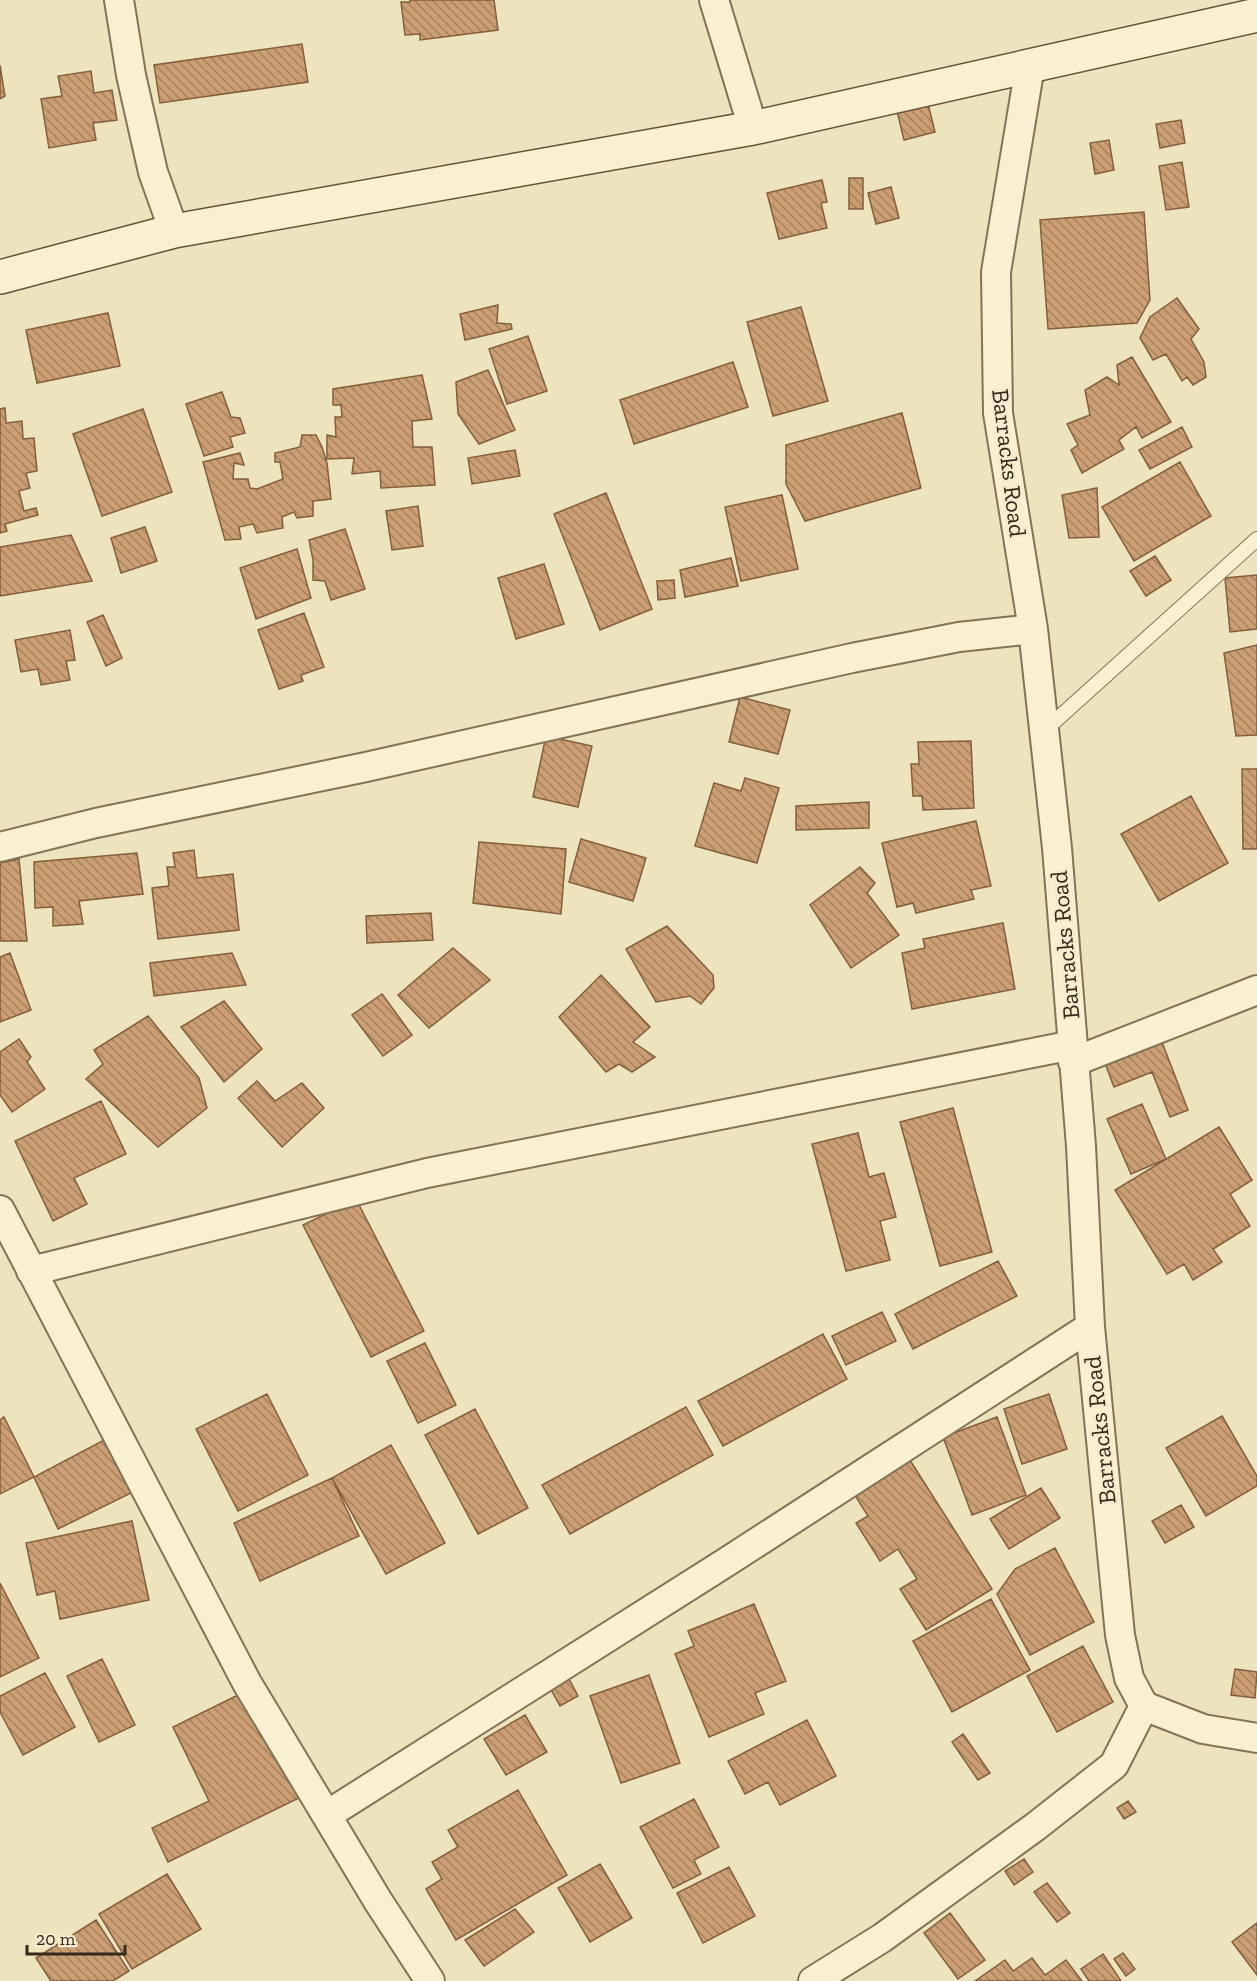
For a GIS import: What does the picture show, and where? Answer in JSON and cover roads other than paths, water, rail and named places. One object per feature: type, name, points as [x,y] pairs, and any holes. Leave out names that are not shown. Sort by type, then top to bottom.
[{"type":"main road","points":[[0,277],[174,231],[753,128],[1257,15]]},
{"type":"street","points":[[119,0],[131,75],[153,172],[174,231]]},
{"type":"street","points":[[714,0],[753,128]]},
{"type":"street","name":"Barracks Road","points":[[1030,66],[996,273],[998,413],[1033,629],[1057,848],[1081,1146],[1090,1327],[1120,1635],[1129,1678],[1144,1706]]},
{"type":"street","points":[[0,847],[96,823],[366,767],[863,656],[958,637],[1033,629]]},
{"type":"street","points":[[32,1271],[427,1173],[1073,1054],[1257,990]]},
{"type":"street","points":[[0,1210],[247,1683],[378,1901],[430,1981]]},
{"type":"street","points":[[327,1815],[725,1563],[1090,1327]]},
{"type":"street","points":[[813,1981],[882,1938],[1035,1827],[1114,1765],[1144,1706],[1203,1729],[1257,1738]]},
{"type":"lane","points":[[1044,731],[1257,539]]}]
